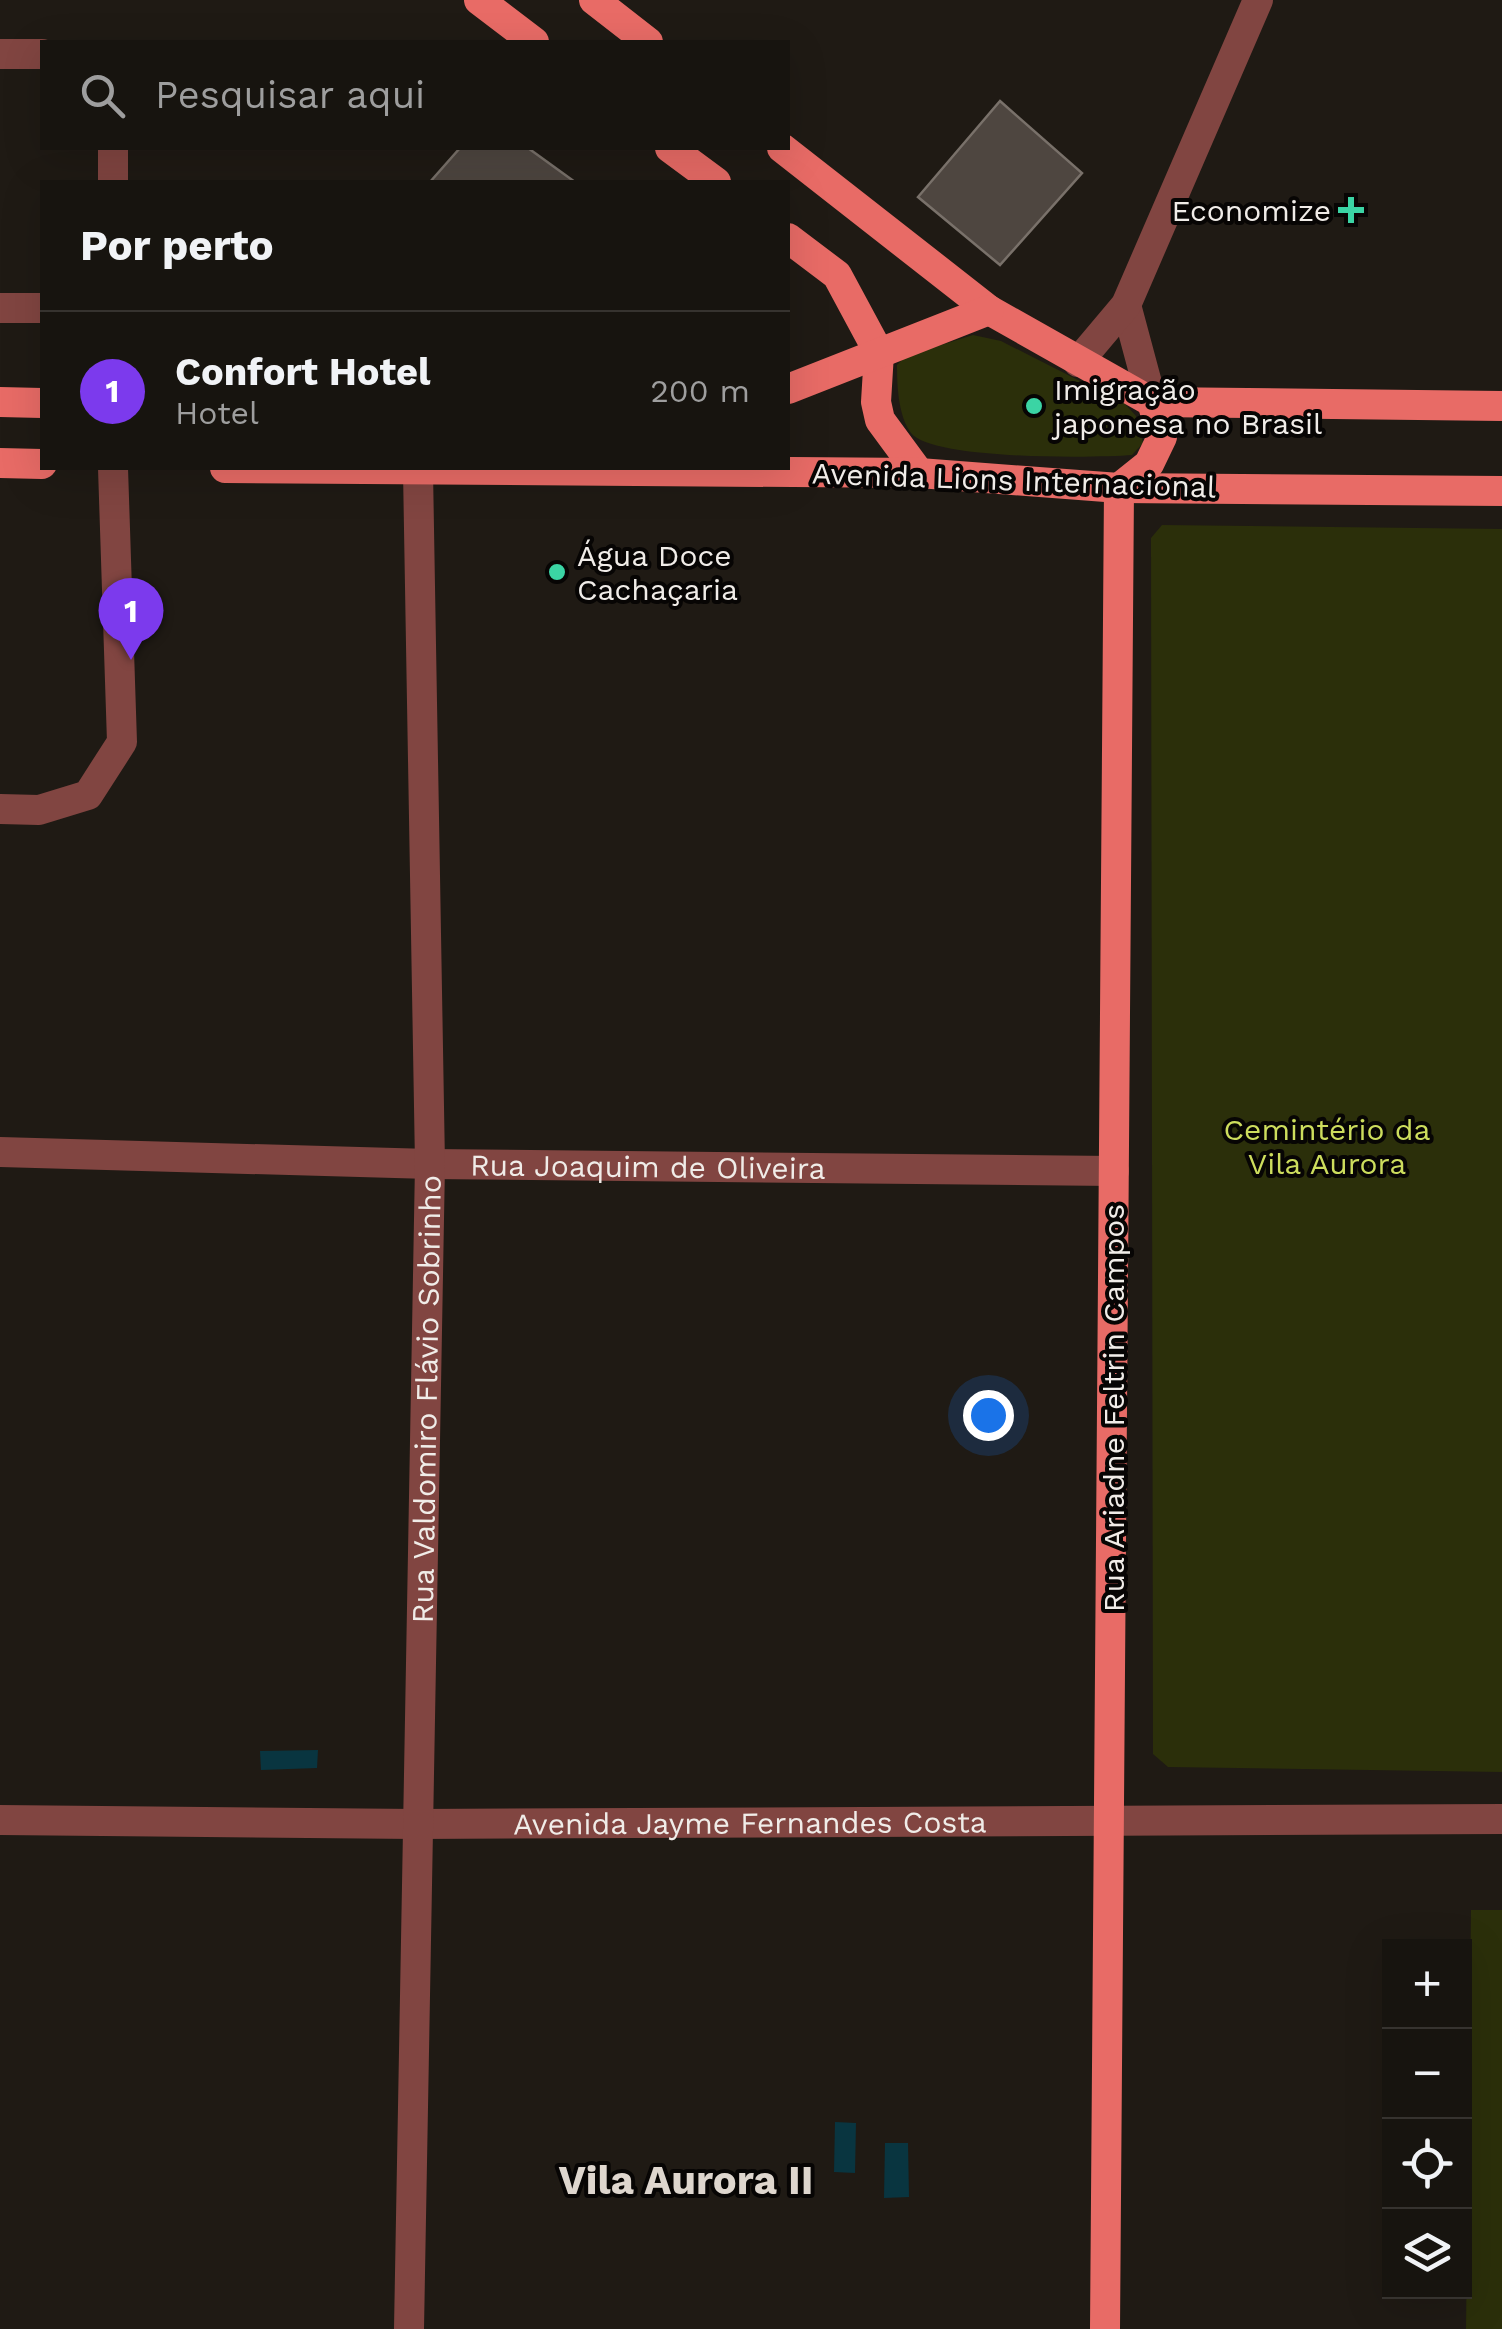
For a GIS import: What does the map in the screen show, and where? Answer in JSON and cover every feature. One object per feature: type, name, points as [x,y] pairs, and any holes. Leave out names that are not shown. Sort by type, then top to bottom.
[{"type":"main road","points":[[479,0],[531,40]]},
{"type":"main road","points":[[594,0],[645,40]]},
{"type":"main road","points":[[673,150],[713,180]]},
{"type":"main road","points":[[785,150],[989,310],[1152,402],[1502,406]]},
{"type":"main road","points":[[790,240],[836,276],[879,353],[876,402],[880,420],[919,472]]},
{"type":"main road","points":[[790,388],[989,310]]},
{"type":"main road","points":[[0,402],[40,402]]},
{"type":"main road","points":[[1118,488],[1150,464],[1162,438],[1152,402]]},
{"type":"main road","points":[[0,463],[40,464]]},
{"type":"main road","name":"Avenida Lions Internacional","points":[[354,470],[919,472],[1118,488],[1502,491]]},
{"type":"main road","name":"Rua Ariadne Feltrin Campos","points":[[1105,2329],[1118,488]]},
{"type":"street","points":[[1078,362],[1126,305],[1258,0]]},
{"type":"street","points":[[0,54],[40,54]]},
{"type":"street","points":[[113,150],[113,180]]},
{"type":"street","points":[[1126,305],[1152,402]]},
{"type":"street","points":[[0,308],[40,308]]},
{"type":"street","points":[[0,809],[39,810],[88,796],[122,742],[112,470]]},
{"type":"street","name":"Rua Valdomiro Flávio Sobrinho","points":[[409,2329],[430,1164],[418,471]]},
{"type":"street","name":"Rua Joaquim de Oliveira","points":[[0,1152],[430,1164],[1114,1171]]},
{"type":"street","name":"Avenida Jayme Fernandes Costa","points":[[0,1820],[416,1824],[1502,1819]]},
{"type":"green space","points":[[973,335],[1001,341],[1125,404],[1136,416],[1143,443],[1132,455],[1084,457],[980,453],[925,442],[907,426],[898,391],[897,365],[906,356]]},
{"type":"green space","name":"Cemintério da Vila Aurora","points":[[1162,525],[1502,529],[1502,1772],[1168,1767],[1153,1754],[1151,538]]},
{"type":"green space","points":[[1471,1910],[1502,1910],[1502,2329],[1466,2329],[1466,2299],[1472,2299]]},
{"type":"water","points":[[318,1750],[317,1768],[261,1770],[260,1751]]},
{"type":"water","points":[[835,2122],[856,2123],[855,2173],[834,2172]]},
{"type":"water","points":[[885,2143],[908,2143],[909,2197],[884,2198]]},
{"type":"building","points":[[1000,101],[1082,173],[1000,265],[918,197]]},
{"type":"building","points":[[458,150],[531,150],[572,180],[432,180]]},
{"type":"place","name":"Economize","points":[[1351,210]]},
{"type":"place","name":"Imigração japonesa no Brasil","points":[[1034,406]]},
{"type":"place","name":"Água Doce Cachaçaria","points":[[557,572]]},
{"type":"place","name":"Confort Hotel","points":[[131,660]]},
{"type":"district","name":"Vila Aurora II","points":[[686,2180]]}]
